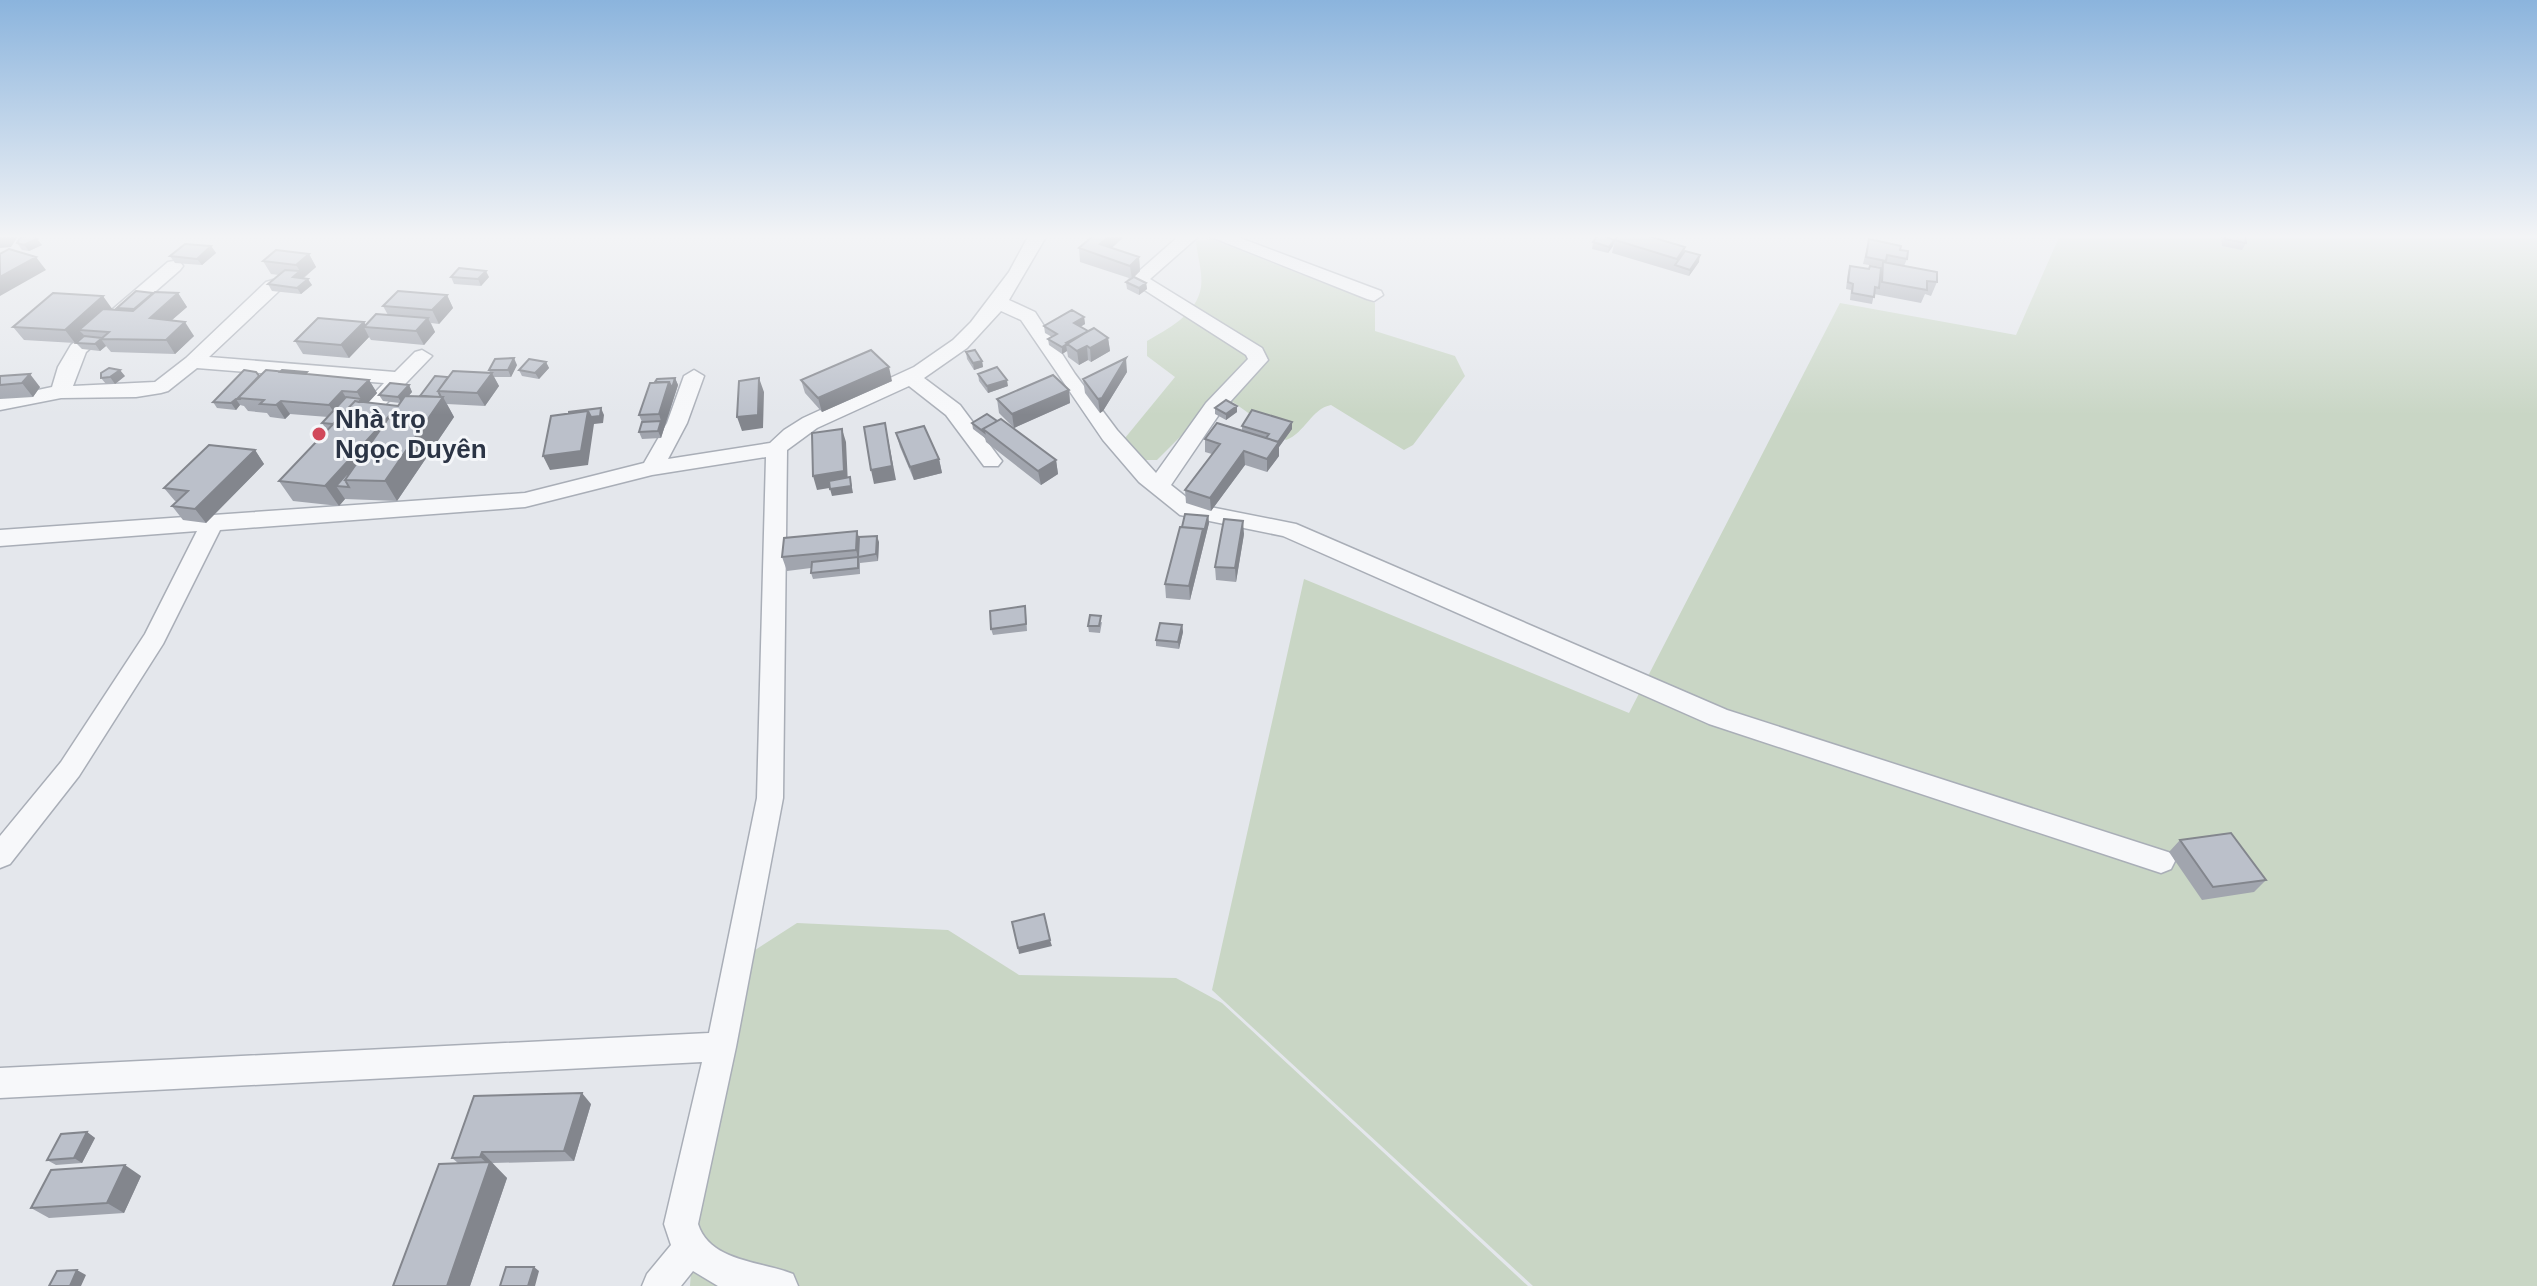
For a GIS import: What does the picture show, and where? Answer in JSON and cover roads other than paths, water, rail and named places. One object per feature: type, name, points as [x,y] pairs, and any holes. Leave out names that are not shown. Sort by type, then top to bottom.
[{"type":"street","points":[[61,392],[68,367],[78,349],[140,295]]},
{"type":"street","points":[[0,404],[61,392],[153,390],[168,384],[264,295]]},
{"type":"street","points":[[0,538],[525,500],[652,468],[777,449],[793,434],[821,418],[912,378],[942,361],[972,336],[1004,295]]},
{"type":"street","points":[[1158,487],[1213,408],[1258,360],[1255,352],[1162,295]]},
{"type":"street","points":[[999,303],[1028,316],[1067,377],[1110,435],[1158,487],[1188,510],[1288,529],[1718,717],[2161,861]]},
{"type":"street","points":[[283,368],[300,350]]},
{"type":"street","points":[[337,442],[422,356]]},
{"type":"street","points":[[193,362],[400,378]]},
{"type":"street","points":[[652,468],[677,423],[694,376]]},
{"type":"street","points":[[912,378],[953,410],[991,461]]},
{"type":"street","points":[[777,449],[770,798],[721,1047],[681,1224],[689,1249],[723,1271],[781,1286]]},
{"type":"street","points":[[264,518],[285,496]]},
{"type":"street","points":[[0,856],[70,769],[155,638],[211,525]]},
{"type":"street","points":[[0,1083],[721,1047]]},
{"type":"street","points":[[659,1286],[689,1249]]},
{"type":"place","name":"Nhà trọ Ngọc Duyên","points":[[319,434]]}]
